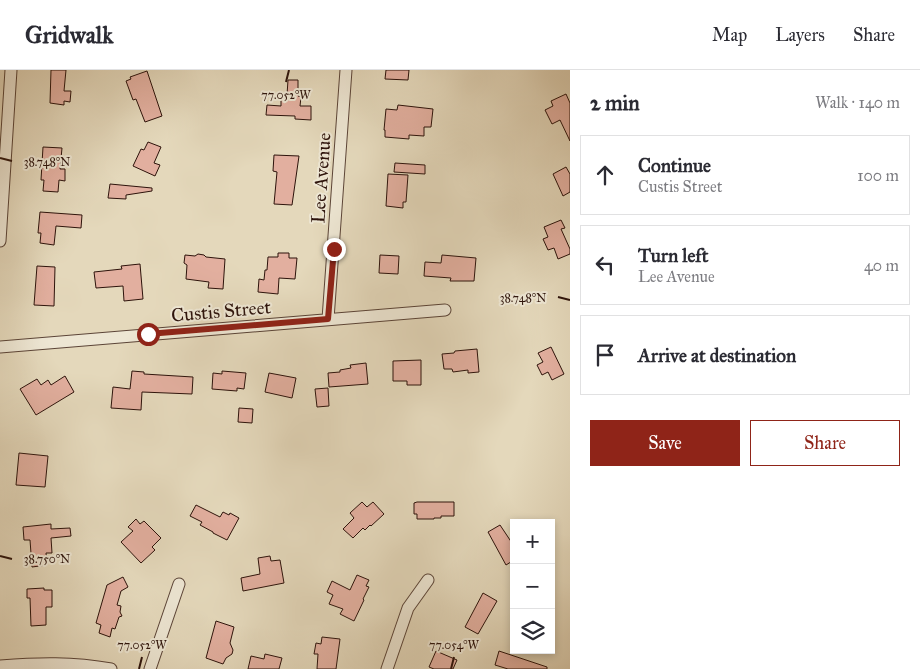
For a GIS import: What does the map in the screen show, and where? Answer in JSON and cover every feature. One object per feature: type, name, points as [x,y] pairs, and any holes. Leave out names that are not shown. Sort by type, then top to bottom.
[{"type":"street","points":[[0,240],[11,70]]},
{"type":"street","name":"Lee Avenue","points":[[328,319],[346,70]]},
{"type":"street","name":"Custis Street","points":[[0,347],[445,310]]},
{"type":"street","points":[[387,669],[408,608],[428,580]]},
{"type":"street","points":[[150,669],[179,584]]},
{"type":"street","points":[[0,666],[43,662],[73,663],[111,669]]},
{"type":"building","points":[[51,70],[66,70],[64,91],[71,91],[70,102],[64,101],[64,105],[50,103]]},
{"type":"building","points":[[386,70],[409,70],[408,80],[385,79]]},
{"type":"building","points":[[147,71],[162,116],[145,122],[136,99],[133,100],[126,81],[131,79],[130,77]]},
{"type":"building","points":[[288,80],[298,80],[298,96],[301,97],[300,106],[311,106],[311,120],[295,119],[295,116],[266,115],[267,105],[281,106],[281,95],[287,95]]},
{"type":"building","points":[[566,94],[570,103],[570,141],[560,120],[552,124],[545,110],[553,106],[551,101]]},
{"type":"building","points":[[398,105],[433,109],[431,127],[424,127],[424,136],[409,135],[409,139],[385,137],[386,109],[397,110]]},
{"type":"building","points":[[148,142],[161,147],[154,163],[160,165],[155,176],[133,166],[141,149],[144,150]]},
{"type":"building","points":[[43,147],[62,148],[60,169],[65,169],[65,181],[59,180],[58,192],[43,191],[44,180],[41,180]]},
{"type":"building","points":[[274,155],[299,156],[292,205],[274,204],[277,172],[273,171]]},
{"type":"building","points":[[395,163],[425,165],[425,174],[394,172]]},
{"type":"building","points":[[566,167],[570,174],[570,192],[563,196],[553,174]]},
{"type":"building","points":[[388,174],[408,175],[406,202],[403,202],[403,208],[386,206]]},
{"type":"building","points":[[110,184],[152,188],[152,191],[126,195],[126,199],[108,198]]},
{"type":"building","points":[[40,212],[82,215],[81,228],[56,226],[54,245],[40,243],[41,233],[38,233]]},
{"type":"building","points":[[561,220],[565,228],[561,229],[570,249],[570,254],[558,259],[554,248],[548,250],[543,239],[548,237],[544,227]]},
{"type":"building","points":[[278,253],[289,253],[289,258],[297,258],[295,279],[279,278],[278,294],[258,292],[259,279],[264,280],[265,270],[267,270],[268,257],[278,257]]},
{"type":"building","points":[[198,254],[225,259],[223,289],[208,288],[209,282],[186,279],[187,265],[184,263],[185,255],[195,256]]},
{"type":"building","points":[[380,255],[399,256],[398,274],[379,273]]},
{"type":"building","points":[[442,255],[476,258],[474,281],[450,281],[451,278],[424,276],[425,262],[441,263]]},
{"type":"building","points":[[140,264],[143,299],[124,301],[123,286],[96,288],[94,272],[122,269],[121,266]]},
{"type":"building","points":[[37,266],[55,267],[54,306],[34,305]]},
{"type":"building","points":[[551,347],[564,374],[552,380],[548,372],[542,375],[537,365],[543,362],[538,353]]},
{"type":"building","points":[[477,349],[479,372],[468,373],[468,370],[453,372],[452,369],[444,369],[442,354]]},
{"type":"building","points":[[421,360],[421,385],[407,385],[407,381],[393,381],[393,361]]},
{"type":"building","points":[[366,363],[368,384],[329,387],[328,373],[340,372],[340,370],[351,368],[350,365]]},
{"type":"building","points":[[132,371],[144,372],[144,374],[193,377],[192,394],[142,392],[141,410],[111,408],[113,387],[130,389]]},
{"type":"building","points":[[222,371],[246,373],[244,389],[237,388],[237,391],[212,389],[213,373],[222,374]]},
{"type":"building","points":[[269,373],[296,378],[292,398],[265,392]]},
{"type":"building","points":[[65,376],[74,392],[36,415],[20,389],[37,379],[41,385],[48,380],[51,385]]},
{"type":"building","points":[[328,388],[329,406],[317,407],[315,389]]},
{"type":"building","points":[[239,408],[253,409],[252,423],[238,422]]},
{"type":"building","points":[[19,453],[48,456],[45,487],[16,485]]},
{"type":"building","points":[[362,502],[367,507],[373,502],[384,514],[365,530],[363,528],[353,538],[343,529],[354,518],[350,513]]},
{"type":"building","points":[[454,502],[454,516],[417,519],[417,514],[414,514],[414,503]]},
{"type":"building","points":[[196,505],[220,517],[223,512],[229,515],[230,513],[239,518],[227,540],[200,525],[202,522],[190,516]]},
{"type":"building","points":[[136,519],[140,524],[144,521],[161,538],[152,547],[155,550],[141,563],[121,542],[133,531],[128,527]]},
{"type":"building","points":[[51,524],[51,529],[70,528],[71,536],[51,538],[52,553],[46,553],[47,565],[32,567],[30,540],[24,540],[23,527]]},
{"type":"building","points":[[500,525],[510,540],[510,562],[506,565],[488,532]]},
{"type":"building","points":[[270,556],[271,561],[280,560],[284,583],[243,591],[241,578],[260,574],[258,558]]},
{"type":"building","points":[[357,575],[369,580],[366,586],[369,587],[354,621],[340,614],[343,609],[329,604],[333,595],[327,592],[332,581],[350,590]]},
{"type":"building","points":[[123,577],[128,587],[121,591],[117,605],[121,606],[120,612],[122,616],[119,617],[115,629],[112,628],[110,637],[99,633],[101,625],[96,623],[107,585]]},
{"type":"building","points":[[44,588],[44,590],[52,590],[52,607],[46,607],[46,625],[31,626],[30,598],[27,598],[27,589]]},
{"type":"building","points":[[483,593],[497,601],[478,634],[465,627]]},
{"type":"building","points":[[216,621],[234,627],[230,643],[233,650],[232,654],[226,658],[223,664],[206,658]]},
{"type":"building","points":[[322,637],[340,639],[336,669],[317,669],[318,654],[314,654],[316,643],[321,644]]},
{"type":"building","points":[[436,651],[457,660],[453,669],[434,669],[429,667]]},
{"type":"building","points":[[499,651],[547,667],[547,669],[508,669],[495,665]]},
{"type":"building","points":[[265,654],[282,658],[279,669],[248,669],[251,656],[264,659]]},
{"type":"route","points":[[148,334],[328,319],[334,249]]}]
